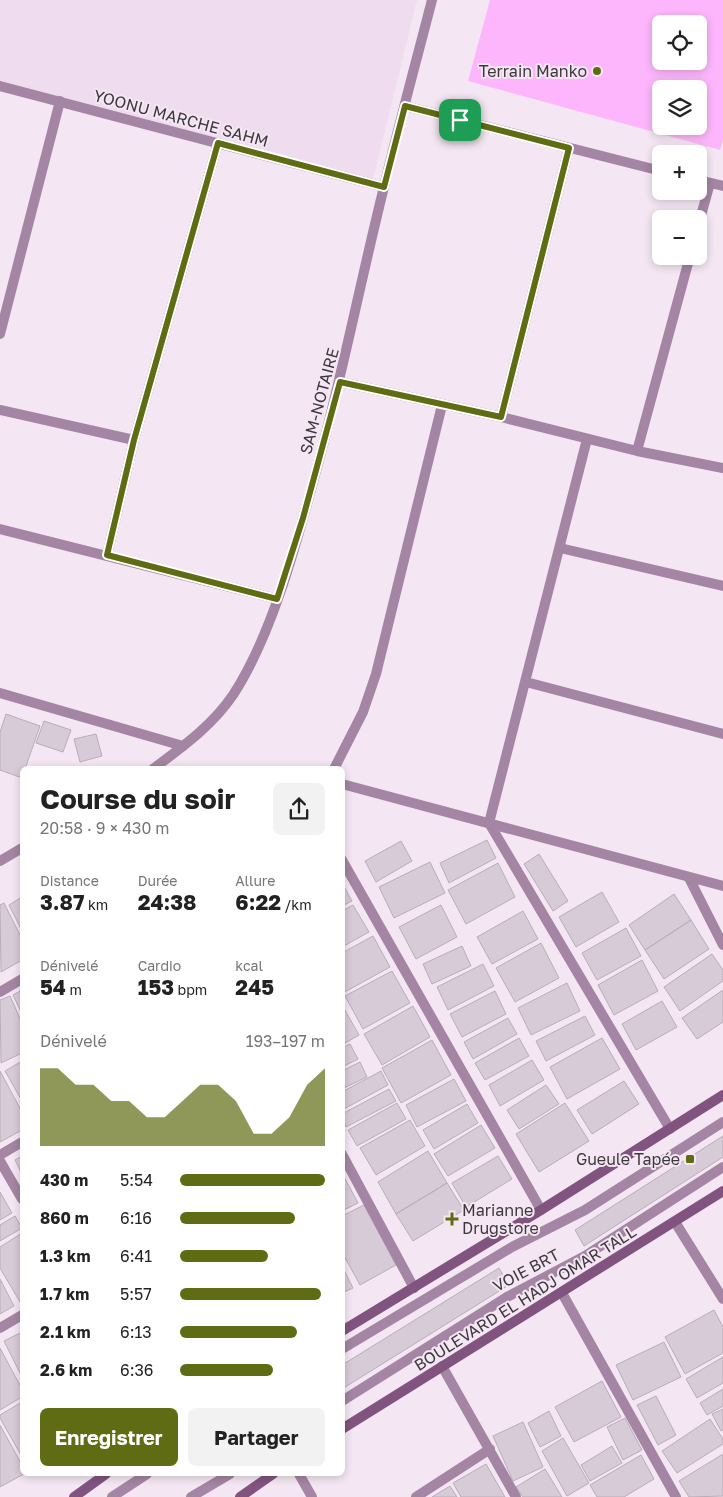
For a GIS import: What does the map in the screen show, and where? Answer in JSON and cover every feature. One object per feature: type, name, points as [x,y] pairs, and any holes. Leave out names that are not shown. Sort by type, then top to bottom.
[{"type":"main road","points":[[345,1329],[541,1210],[723,1095]]},
{"type":"main road","name":"BOULEVARD EL HADJ OMAR TALL","points":[[345,1427],[723,1191]]},
{"type":"main road","points":[[74,1497],[103,1476]]},
{"type":"main road","points":[[240,1497],[270,1476]]},
{"type":"street","name":"SAM-NOTAIRE","points":[[157,766],[206,728],[232,695],[254,652],[277,599],[303,518],[340,382],[384,187],[432,0]]},
{"type":"street","name":"YOONU MARCHE SAHM","points":[[0,86],[384,187]]},
{"type":"street","points":[[0,334],[60,101]]},
{"type":"street","points":[[405,106],[652,168]]},
{"type":"street","points":[[107,555],[134,440],[218,143]]},
{"type":"street","points":[[501,417],[569,148]]},
{"type":"street","points":[[707,181],[723,186]]},
{"type":"street","points":[[702,210],[710,182]]},
{"type":"street","points":[[637,451],[688,265]]},
{"type":"street","points":[[340,382],[501,417],[637,451],[723,468]]},
{"type":"street","points":[[336,766],[356,728],[376,674],[442,405]]},
{"type":"street","points":[[0,410],[134,440]]},
{"type":"street","points":[[587,439],[489,823],[670,1129]]},
{"type":"street","points":[[0,530],[107,555],[277,599]]},
{"type":"street","points":[[560,548],[723,586]]},
{"type":"street","points":[[526,682],[723,734]]},
{"type":"street","points":[[0,693],[183,746]]},
{"type":"street","points":[[345,785],[723,886]]},
{"type":"street","points":[[0,860],[20,849]]},
{"type":"street","points":[[345,865],[541,1210]]},
{"type":"street","points":[[689,878],[723,945]]},
{"type":"street","points":[[0,992],[20,980]]},
{"type":"street","name":"VOIE BRT","points":[[345,1347],[512,1247],[585,1210],[723,1122]]},
{"type":"street","points":[[0,1155],[20,1143]]},
{"type":"street","points":[[345,1160],[414,1288]]},
{"type":"street","points":[[0,1161],[20,1196]]},
{"type":"street","name":"VOIE BRT","points":[[345,1399],[506,1297],[585,1256],[723,1166]]},
{"type":"street","points":[[675,1222],[723,1299]]},
{"type":"street","points":[[562,1293],[676,1497]]},
{"type":"street","points":[[0,1328],[20,1316]]},
{"type":"street","points":[[442,1366],[516,1497]]},
{"type":"street","points":[[416,1497],[490,1450]]},
{"type":"street","points":[[112,1497],[144,1476]]},
{"type":"street","points":[[191,1497],[227,1476]]},
{"type":"street","points":[[300,1476],[312,1497]]},
{"type":"shaded area","points":[[0,0],[417,0],[373,179],[0,82]]},
{"type":"shaded area","name":"Terrain Manko","points":[[490,0],[723,0],[723,140],[720,150],[665,135],[707,135],[707,80],[652,80],[652,131],[468,81]]},
{"type":"building","points":[[6,714],[40,726],[26,766],[20,766],[20,777],[0,770],[0,732]]},
{"type":"building","points":[[44,721],[71,730],[63,752],[36,743]]},
{"type":"building","points":[[96,734],[102,756],[80,762],[74,739]]},
{"type":"building","points":[[487,840],[496,858],[449,883],[440,863]]},
{"type":"building","points":[[401,841],[412,861],[376,882],[365,861]]},
{"type":"building","points":[[539,854],[568,901],[553,911],[524,864]]},
{"type":"building","points":[[430,862],[445,893],[394,918],[379,887]]},
{"type":"building","points":[[498,863],[515,897],[466,924],[448,890]]},
{"type":"building","points":[[345,888],[352,901],[345,904]]},
{"type":"building","points":[[602,892],[619,922],[576,947],[559,917]]},
{"type":"building","points":[[674,894],[691,920],[645,950],[629,925]]},
{"type":"building","points":[[20,898],[20,927],[9,905]]},
{"type":"building","points":[[4,903],[20,935],[20,961],[1,972],[0,905]]},
{"type":"building","points":[[353,905],[369,932],[345,945],[345,909]]},
{"type":"building","points":[[441,905],[457,937],[416,959],[399,927]]},
{"type":"building","points":[[523,911],[538,939],[492,964],[477,937]]},
{"type":"building","points":[[691,920],[709,949],[664,979],[645,950]]},
{"type":"building","points":[[626,928],[641,956],[597,980],[582,953]]},
{"type":"building","points":[[373,936],[390,967],[345,992],[345,951]]},
{"type":"building","points":[[541,943],[559,978],[515,1002],[496,968]]},
{"type":"building","points":[[462,946],[471,966],[432,984],[423,964]]},
{"type":"building","points":[[712,954],[723,970],[723,981],[680,1011],[664,987]]},
{"type":"building","points":[[642,960],[658,991],[614,1015],[598,985]]},
{"type":"building","points":[[483,964],[494,986],[448,1010],[437,987]]},
{"type":"building","points":[[392,971],[410,1003],[363,1029],[345,996]]},
{"type":"building","points":[[567,983],[580,1011],[531,1035],[518,1008]]},
{"type":"building","points":[[723,990],[723,1022],[697,1039],[682,1018]]},
{"type":"building","points":[[20,991],[20,1010],[13,995]]},
{"type":"building","points":[[495,991],[506,1014],[462,1037],[450,1014]]},
{"type":"building","points":[[10,996],[20,1018],[20,1054],[1,1063],[0,1000]]},
{"type":"building","points":[[662,1001],[677,1027],[636,1050],[622,1024]]},
{"type":"building","points":[[413,1006],[430,1037],[382,1065],[364,1034]]},
{"type":"building","points":[[345,1010],[359,1035],[345,1043]]},
{"type":"building","points":[[585,1016],[595,1035],[546,1061],[536,1041]]},
{"type":"building","points":[[508,1018],[517,1034],[473,1059],[464,1042]]},
{"type":"building","points":[[519,1038],[529,1056],[485,1080],[475,1063]]},
{"type":"building","points":[[602,1038],[620,1069],[567,1099],[550,1067]]},
{"type":"building","points":[[432,1040],[451,1075],[401,1103],[382,1068]]},
{"type":"building","points":[[350,1044],[358,1059],[345,1066],[345,1046]]},
{"type":"building","points":[[532,1060],[544,1080],[500,1106],[489,1085]]},
{"type":"building","points":[[20,1062],[20,1097],[5,1071]]},
{"type":"building","points":[[360,1062],[367,1077],[345,1088],[345,1070]]},
{"type":"building","points":[[0,1071],[20,1108],[20,1131],[0,1142]]},
{"type":"building","points":[[381,1071],[388,1085],[345,1108],[345,1090]]},
{"type":"building","points":[[454,1079],[466,1101],[417,1127],[406,1105]]},
{"type":"building","points":[[624,1081],[639,1104],[592,1134],[577,1110]]},
{"type":"building","points":[[546,1085],[559,1104],[519,1129],[507,1110]]},
{"type":"building","points":[[389,1089],[396,1101],[346,1127],[345,1112]]},
{"type":"building","points":[[397,1103],[406,1119],[357,1146],[348,1130]]},
{"type":"building","points":[[565,1103],[589,1141],[539,1172],[516,1134]]},
{"type":"building","points":[[467,1104],[478,1123],[434,1149],[423,1130]]},
{"type":"building","points":[[410,1120],[425,1146],[376,1175],[360,1148]]},
{"type":"building","points":[[481,1125],[495,1148],[448,1176],[434,1154]]},
{"type":"building","points":[[723,1136],[723,1157],[584,1246],[575,1230]]},
{"type":"building","points":[[428,1151],[447,1183],[396,1214],[378,1182]]},
{"type":"building","points":[[498,1156],[512,1179],[466,1207],[452,1183]]},
{"type":"building","points":[[20,1157],[20,1170],[15,1160]]},
{"type":"building","points":[[345,1179],[358,1203],[345,1210]]},
{"type":"building","points":[[447,1183],[464,1210],[413,1241],[396,1214]]},
{"type":"building","points":[[0,1192],[12,1213],[0,1220]]},
{"type":"building","points":[[364,1205],[396,1265],[360,1285],[345,1258],[345,1214]]},
{"type":"building","points":[[15,1216],[20,1225],[20,1229],[0,1241],[0,1225]]},
{"type":"building","points":[[20,1234],[20,1302],[0,1268],[0,1247]]},
{"type":"building","points":[[499,1268],[509,1285],[345,1387],[345,1363]]},
{"type":"building","points":[[345,1272],[353,1288],[345,1292]]},
{"type":"building","points":[[0,1279],[14,1306],[0,1314]]},
{"type":"building","points":[[714,1310],[723,1327],[723,1353],[685,1374],[665,1337]]},
{"type":"building","points":[[20,1333],[20,1373],[4,1341]]},
{"type":"building","points":[[664,1342],[681,1377],[633,1400],[616,1365]]},
{"type":"building","points":[[0,1348],[20,1385],[20,1398],[0,1410]]},
{"type":"building","points":[[723,1357],[723,1383],[697,1398],[686,1379]]},
{"type":"building","points":[[602,1381],[621,1417],[574,1442],[555,1407]]},
{"type":"building","points":[[723,1389],[723,1406],[707,1415],[700,1403]]},
{"type":"building","points":[[656,1396],[676,1435],[658,1445],[637,1405]]},
{"type":"building","points":[[20,1403],[20,1453],[0,1418],[0,1415]]},
{"type":"building","points":[[723,1409],[723,1430],[721,1431],[712,1414]]},
{"type":"building","points":[[549,1411],[561,1436],[540,1447],[528,1423]]},
{"type":"building","points":[[625,1418],[642,1450],[623,1460],[607,1427]]},
{"type":"building","points":[[710,1419],[723,1439],[723,1444],[677,1473],[662,1451]]},
{"type":"building","points":[[523,1422],[543,1467],[513,1481],[493,1436]]},
{"type":"building","points":[[0,1425],[20,1461],[20,1476],[0,1487]]},
{"type":"building","points":[[563,1438],[589,1483],[567,1496],[542,1451]]},
{"type":"building","points":[[612,1446],[622,1463],[590,1481],[581,1465]]},
{"type":"building","points":[[723,1454],[723,1496],[689,1497],[679,1481]]},
{"type":"building","points":[[641,1455],[654,1479],[624,1497],[597,1497],[590,1485]]},
{"type":"building","points":[[486,1464],[505,1497],[461,1497],[453,1483]]},
{"type":"building","points":[[545,1469],[562,1497],[523,1497],[516,1487]]},
{"type":"building","points":[[450,1486],[457,1497],[432,1497]]},
{"type":"place","name":"Terrain Manko","points":[[597,71]]},
{"type":"place","name":"Gueule Tapée","points":[[690,1159]]},
{"type":"place","name":"Marianne Drugstore","points":[[452,1219]]},
{"type":"route","points":[[405,106],[460,120],[569,148],[501,417],[340,382],[303,518],[277,599],[107,555],[134,440],[218,143],[384,187],[405,106]]}]
